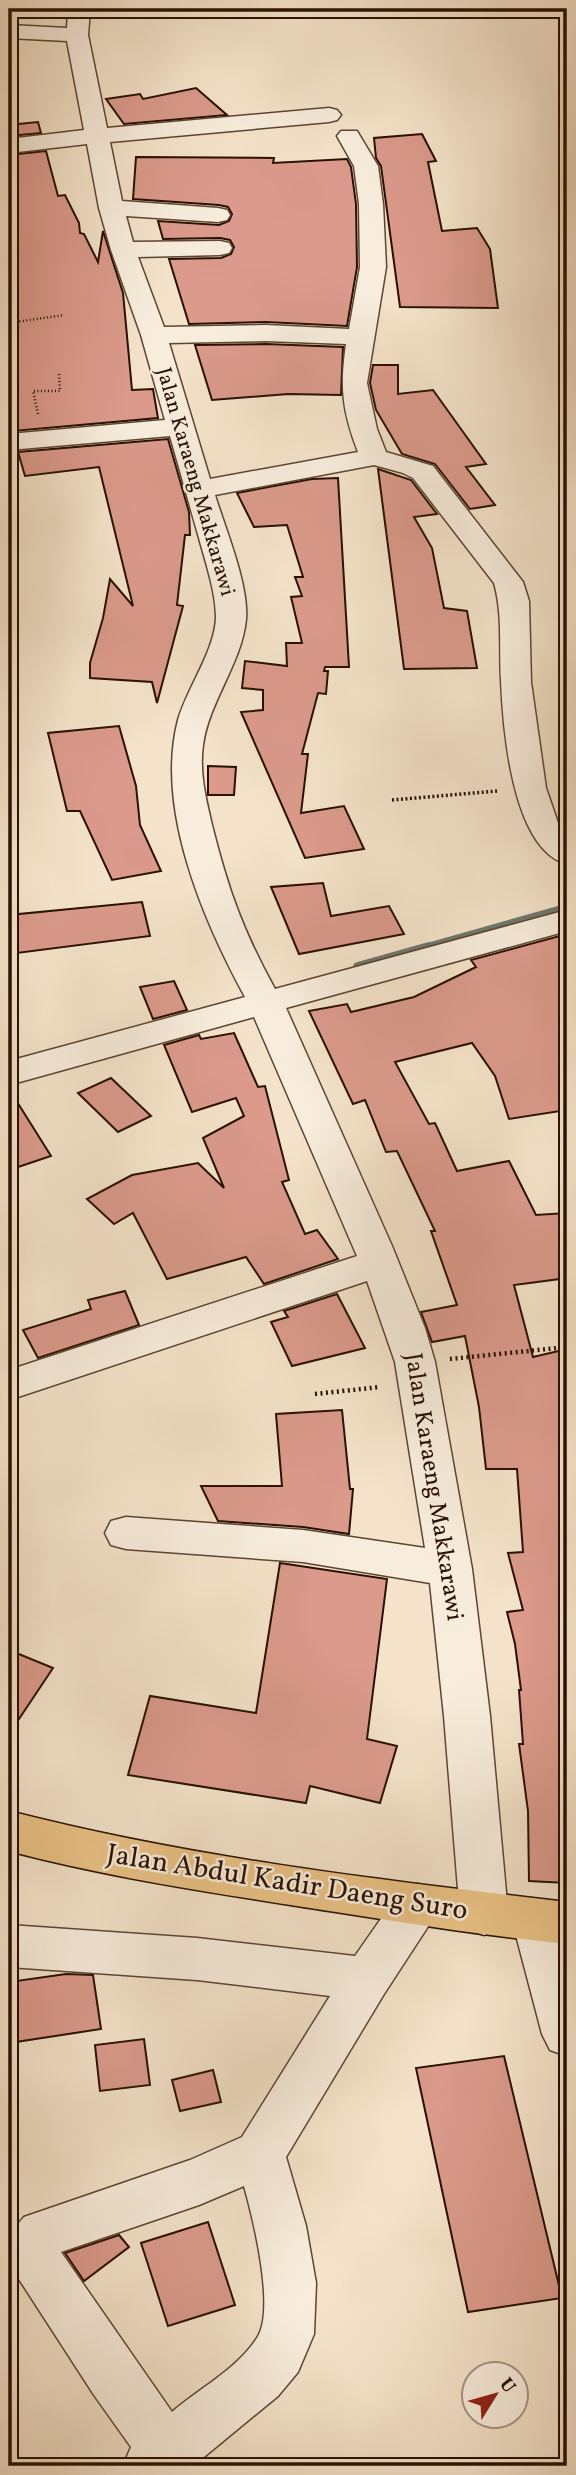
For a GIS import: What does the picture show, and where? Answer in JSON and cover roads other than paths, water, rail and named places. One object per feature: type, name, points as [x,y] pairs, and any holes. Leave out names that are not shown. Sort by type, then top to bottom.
[{"type":"main road","name":"Jalan Abdul Kadir Daeng Suro","points":[[9,1831],[80,1850],[418,1905],[552,1921]]},
{"type":"street","points":[[9,32],[78,22]]},
{"type":"street","name":"Jalan Karaeng Makkarawi","points":[[78,22],[111,208],[123,250],[154,335],[228,588],[231,619],[223,648],[195,715],[187,746],[187,787],[210,886],[232,942],[262,997],[379,1263],[405,1328],[417,1373],[450,1569],[467,1716],[484,1914]]},
{"type":"street","points":[[9,146],[98,134],[207,128],[329,115]]},
{"type":"street","points":[[349,135],[366,166],[371,204],[373,267],[354,383],[363,429],[374,457]]},
{"type":"street","points":[[111,208],[218,215]]},
{"type":"street","points":[[123,250],[219,248]]},
{"type":"street","points":[[154,335],[266,333],[360,337]]},
{"type":"street","points":[[9,442],[182,427]]},
{"type":"street","points":[[201,489],[374,457],[424,472],[508,582],[516,612],[516,682],[530,788],[542,826],[567,854]]},
{"type":"street","points":[[9,1073],[262,997],[567,920]]},
{"type":"street","points":[[9,1385],[379,1263]]},
{"type":"street","points":[[126,1533],[303,1546],[450,1569]]},
{"type":"street","points":[[260,2154],[277,2207],[291,2311],[281,2351],[257,2382],[217,2410],[160,2459],[113,2376],[34,2255],[33,2244],[42,2234],[199,2182],[260,2154],[367,1979],[418,1905]]},
{"type":"street","points":[[552,1921],[567,2034]]},
{"type":"street","points":[[9,1946],[197,1959],[367,1979]]},
{"type":"waterway","points":[[422,949],[567,908]]},
{"type":"waterway","points":[[358,967],[429,947]]}]
